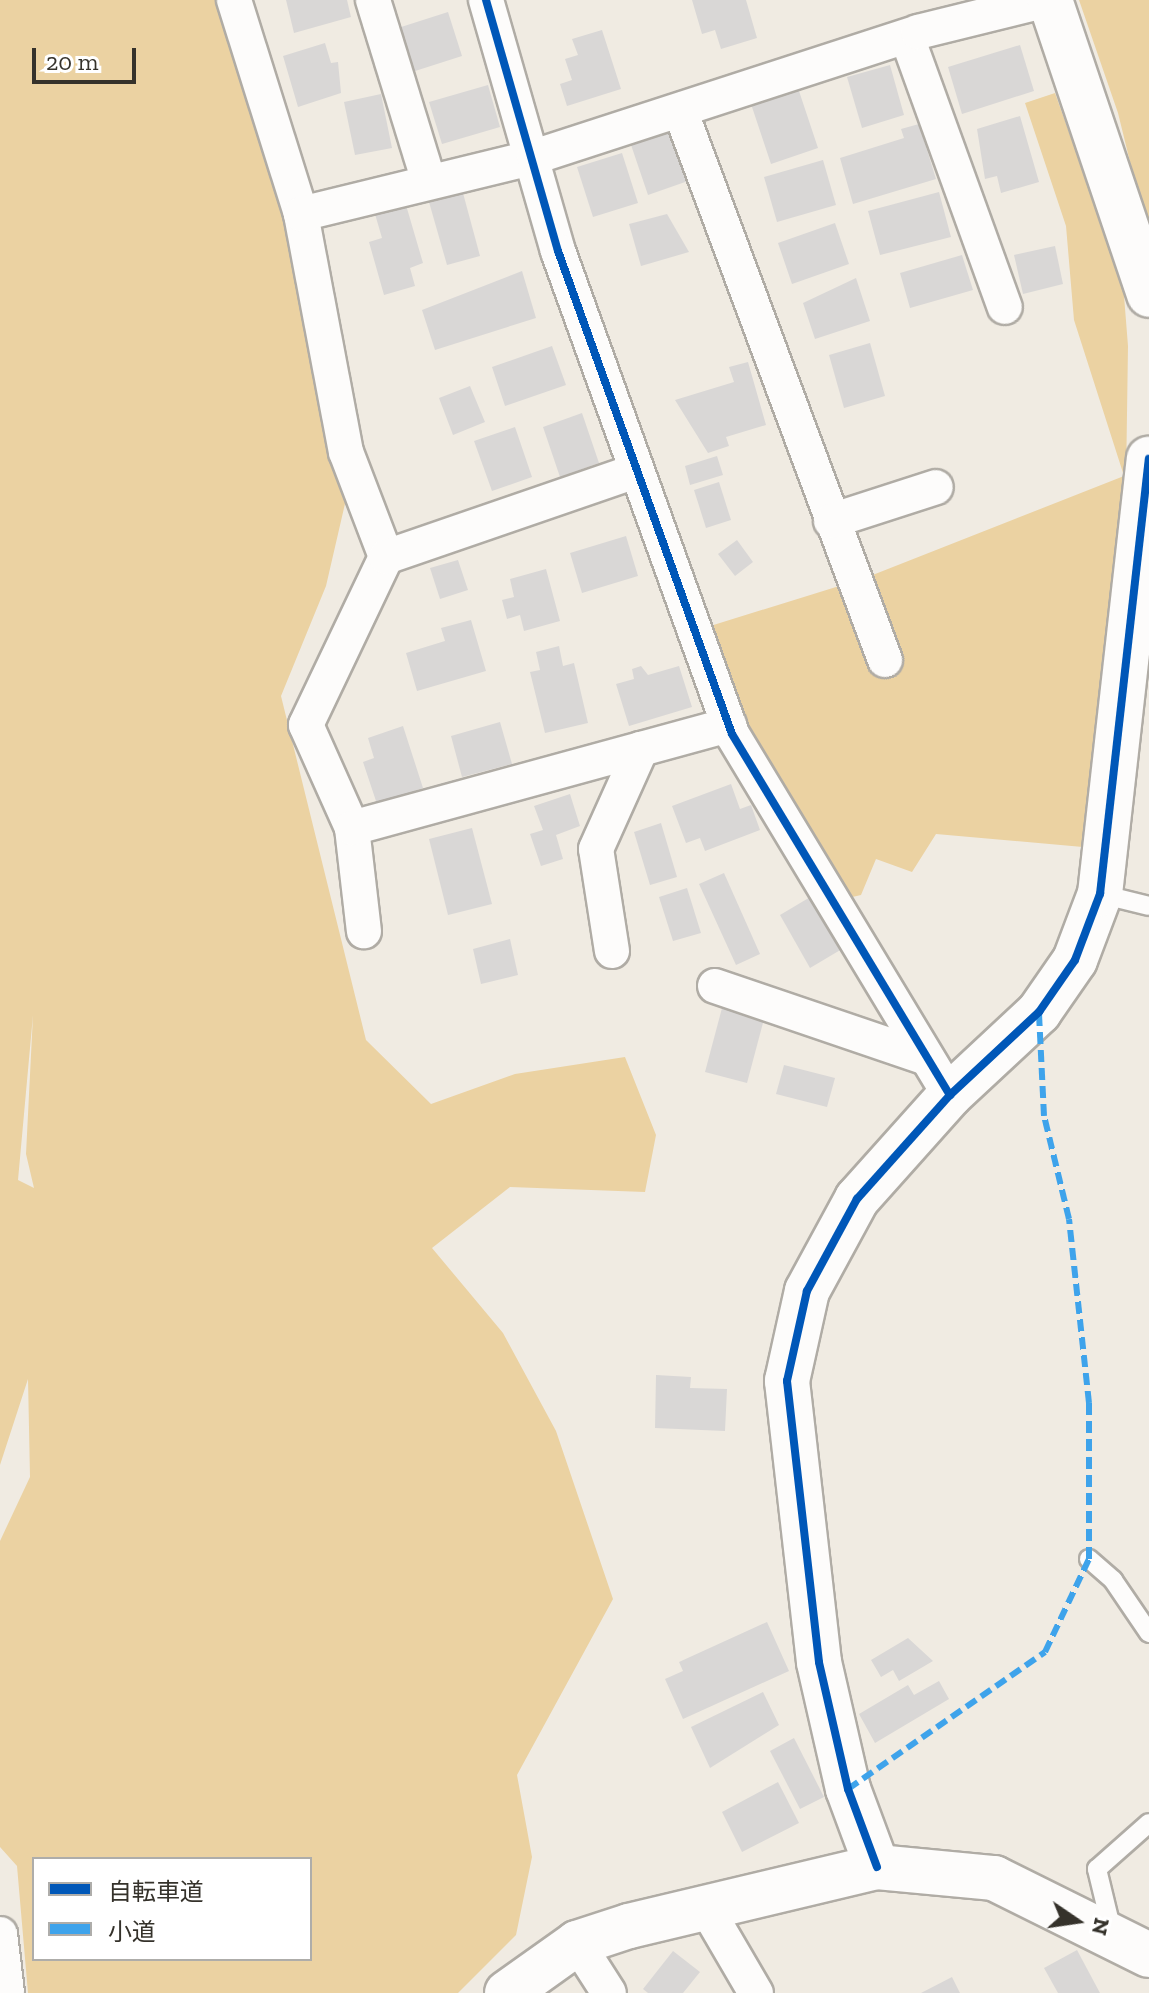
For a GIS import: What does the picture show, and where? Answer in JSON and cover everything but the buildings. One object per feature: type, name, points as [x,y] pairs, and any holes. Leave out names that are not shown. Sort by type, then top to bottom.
[{"type":"street","points":[[234,0],[301,214],[346,452],[386,557]]},
{"type":"street","points":[[373,0],[429,182]]},
{"type":"street","points":[[486,0],[633,472],[729,725],[950,1095]]},
{"type":"street","points":[[301,214],[534,157],[907,37],[1049,0],[1149,295]]},
{"type":"street","points":[[907,37],[1005,307]]},
{"type":"street","points":[[680,110],[885,660]]},
{"type":"street","points":[[877,1867],[848,1789],[819,1662],[787,1381],[807,1291],[857,1199],[950,1095],[1039,1012],[1075,960],[1100,894],[1148,469]]},
{"type":"street","points":[[364,931],[352,828],[306,725],[386,557],[633,472]]},
{"type":"street","points":[[831,521],[936,487]]},
{"type":"street","points":[[352,828],[729,725]]},
{"type":"street","points":[[612,951],[596,849],[641,749]]},
{"type":"street","points":[[715,986],[927,1058]]},
{"type":"street","points":[[507,1993],[577,1943],[877,1867],[994,1878],[1131,1946]]},
{"type":"street","points":[[708,1911],[756,1993]]},
{"type":"street","points":[[0,1934],[7,1993]]},
{"type":"street","points":[[577,1943],[609,1993]]},
{"type":"lane","points":[[1100,894],[1149,906]]},
{"type":"lane","points":[[1089,1559],[1113,1580],[1149,1633]]},
{"type":"lane","points":[[1131,1946],[1097,1869],[1149,1823]]},
{"type":"shaded area","points":[[0,0],[233,0],[347,495],[326,586],[281,696],[366,1040],[431,1104],[515,1074],[625,1057],[656,1135],[645,1192],[510,1187],[432,1248],[503,1333],[556,1431],[613,1599],[517,1775],[532,1857],[516,1935],[458,1993],[28,1993],[17,1866],[0,1847],[0,1541],[30,1477],[28,1379],[0,1465]],"holes":[[[33,1015],[26,1154],[34,1188],[18,1180]]]},
{"type":"shaded area","points":[[1079,0],[1149,0],[1149,239],[1118,113]]},
{"type":"shaded area","points":[[1055,93],[1123,283],[1128,346],[1126,482],[1094,848],[936,834],[912,872],[876,859],[861,895],[848,898],[741,749],[707,627],[865,578],[1124,476],[1074,320],[1066,226],[1025,103]]},
{"type":"marked path","points":[[848,1789],[1045,1652],[1089,1559],[1089,1403],[1069,1219],[1044,1116],[1039,1012]]},
{"type":"cycle path","points":[[486,0],[558,251],[732,734],[950,1095]]},
{"type":"cycle path","points":[[877,1867],[848,1789],[819,1662],[787,1381],[807,1291],[857,1199],[950,1095],[1039,1012],[1075,960],[1100,894],[1149,459]]}]
